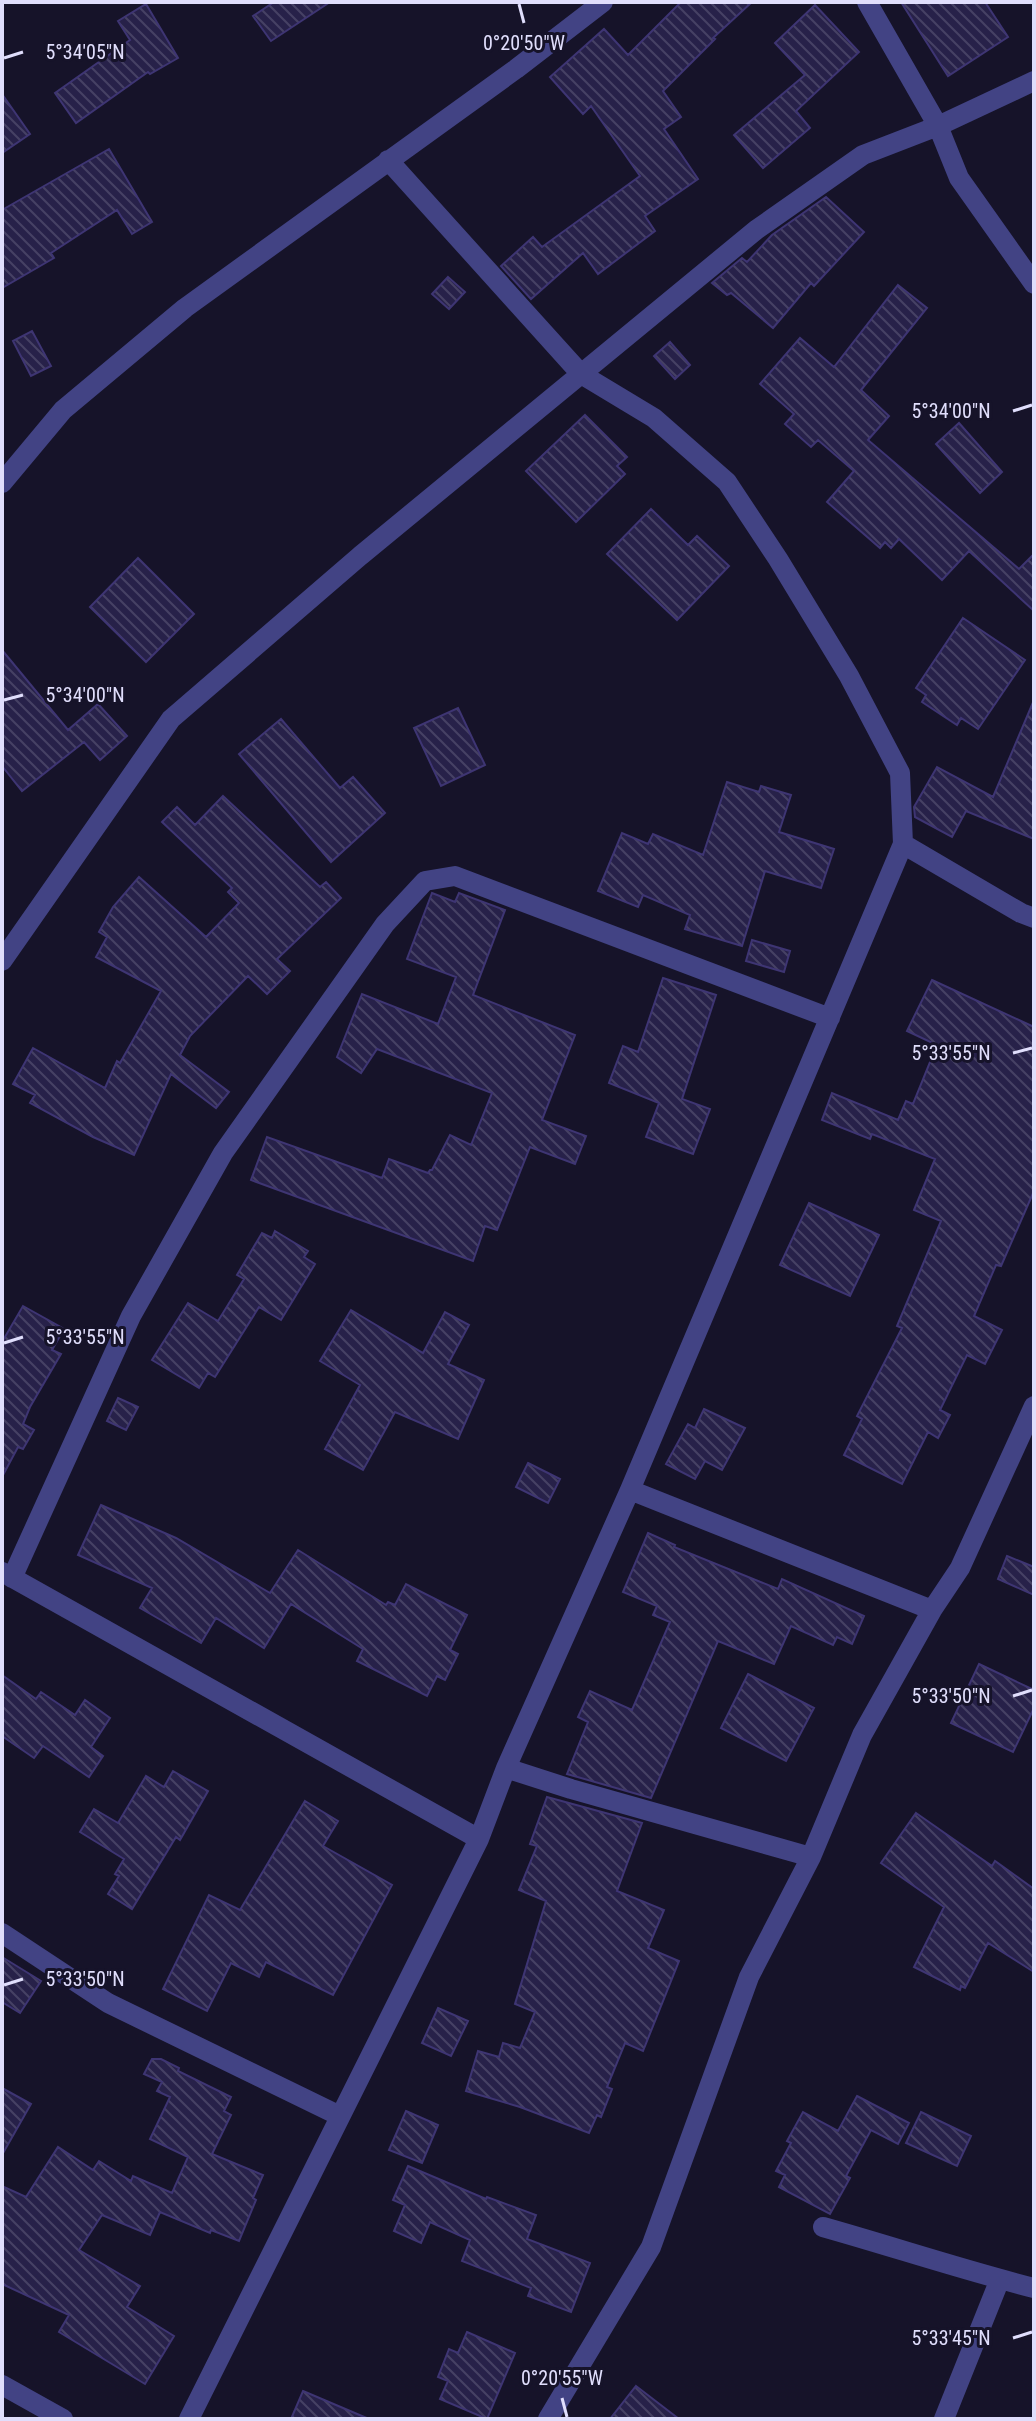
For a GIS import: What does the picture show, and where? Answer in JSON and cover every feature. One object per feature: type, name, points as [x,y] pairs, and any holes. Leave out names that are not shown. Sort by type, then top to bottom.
[{"type":"street","points":[[2,483],[63,410],[185,308],[516,69],[603,2]]},
{"type":"street","points":[[867,2],[938,126],[959,178],[1034,284]]},
{"type":"street","points":[[2,961],[171,719],[360,556],[756,230],[863,155],[938,126],[1034,81]]},
{"type":"street","points":[[189,2419],[479,1839],[506,1768],[630,1490],[903,844],[900,773],[849,676],[727,482],[654,418],[581,374],[388,160]]},
{"type":"street","points":[[903,844],[1034,918]]},
{"type":"street","points":[[479,1839],[7,1575],[131,1316],[223,1153],[385,924],[425,881],[455,876],[830,1018]]},
{"type":"street","points":[[548,2419],[651,2247],[749,1977],[811,1857],[862,1735],[932,1610],[960,1568],[1034,1406]]},
{"type":"street","points":[[630,1490],[932,1610]]},
{"type":"street","points":[[506,1768],[811,1857]]},
{"type":"street","points":[[2,1933],[108,2003],[340,2116]]},
{"type":"street","points":[[823,2227],[1034,2288]]},
{"type":"street","points":[[944,2419],[1000,2279]]},
{"type":"street","points":[[2,2385],[63,2419]]},
{"type":"building","points":[[274,2],[330,2],[271,41],[253,16]]},
{"type":"building","points":[[681,2],[752,2],[663,91],[681,117],[664,129],[698,179],[645,216],[655,231],[598,274],[583,253],[531,299],[501,266],[533,237],[542,247],[640,176],[591,106],[583,114],[550,77],[604,29],[628,55]]},
{"type":"building","points":[[901,2],[985,2],[1008,37],[948,76]]},
{"type":"building","points":[[146,4],[178,58],[150,74],[148,72],[76,123],[55,93],[130,40],[118,21]]},
{"type":"building","points":[[815,5],[859,52],[796,111],[810,128],[763,168],[734,135],[805,75],[775,43]]},
{"type":"building","points":[[2,94],[30,134],[2,153]]},
{"type":"building","points":[[109,149],[152,222],[132,234],[117,210],[51,253],[54,258],[2,288],[2,210]]},
{"type":"building","points":[[826,197],[864,232],[814,286],[811,283],[773,328],[731,293],[727,295],[712,283],[742,258],[747,262],[772,235]]},
{"type":"building","points":[[448,277],[465,292],[449,309],[432,294]]},
{"type":"building","points":[[898,285],[927,308],[861,390],[889,416],[868,440],[1019,569],[1034,554],[1034,611],[969,551],[942,580],[899,539],[891,548],[885,542],[880,548],[827,502],[854,471],[818,440],[811,447],[785,424],[794,414],[760,384],[800,338],[834,367]]},
{"type":"building","points":[[32,331],[51,366],[31,376],[13,341]]},
{"type":"building","points":[[670,342],[690,365],[675,379],[654,356]]},
{"type":"building","points":[[585,415],[627,457],[617,466],[625,474],[576,522],[526,471]]},
{"type":"building","points":[[959,423],[1002,472],[980,493],[936,444]]},
{"type":"building","points":[[651,509],[688,545],[697,536],[729,566],[677,620],[607,554]]},
{"type":"building","points":[[138,558],[194,614],[146,662],[90,607]]},
{"type":"building","points":[[963,618],[1025,660],[978,729],[961,718],[957,725],[922,702],[926,695],[916,688]]},
{"type":"building","points":[[2,650],[68,730],[98,704],[127,736],[100,760],[84,742],[22,791],[2,766]]},
{"type":"building","points":[[1034,700],[1034,839],[966,811],[952,837],[915,817],[914,807],[937,767],[993,797]]},
{"type":"building","points":[[458,708],[485,765],[441,786],[414,728]]},
{"type":"building","points":[[281,719],[340,788],[353,777],[385,813],[331,862],[239,754]]},
{"type":"building","points":[[727,782],[759,792],[761,786],[791,795],[779,832],[834,849],[821,888],[765,871],[742,946],[685,929],[690,915],[643,895],[638,907],[598,891],[622,833],[648,844],[653,834],[703,855]]},
{"type":"building","points":[[223,796],[320,887],[326,882],[341,898],[277,959],[290,971],[267,994],[248,976],[190,1036],[180,1055],[229,1092],[216,1108],[171,1074],[134,1155],[30,1103],[35,1095],[13,1084],[33,1048],[105,1088],[117,1061],[120,1063],[161,991],[96,957],[107,937],[99,932],[113,907],[139,877],[206,937],[239,903],[228,892],[232,888],[162,822],[177,807],[195,825]]},
{"type":"building","points":[[432,893],[455,902],[459,893],[505,910],[473,995],[575,1035],[542,1120],[586,1136],[575,1164],[530,1147],[497,1230],[485,1226],[473,1261],[251,1180],[267,1137],[382,1178],[389,1159],[428,1173],[450,1135],[471,1145],[492,1093],[377,1049],[361,1073],[337,1057],[362,994],[438,1024],[456,977],[407,959]]},
{"type":"building","points":[[752,940],[790,951],[784,972],[746,961]]},
{"type":"building","points":[[663,978],[716,995],[682,1099],[710,1109],[693,1154],[646,1137],[659,1103],[609,1083],[623,1046],[638,1052]]},
{"type":"building","points":[[932,980],[1034,1027],[1034,1191],[1001,1266],[996,1265],[974,1316],[1002,1330],[985,1364],[967,1355],[940,1410],[950,1415],[938,1438],[928,1432],[902,1484],[844,1455],[862,1419],[857,1416],[902,1328],[897,1326],[941,1221],[914,1210],[935,1159],[872,1134],[870,1139],[822,1120],[832,1093],[898,1120],[906,1101],[913,1104],[937,1045],[907,1031]]},
{"type":"building","points":[[809,1203],[879,1235],[850,1296],[780,1265]]},
{"type":"building","points":[[275,1231],[308,1251],[304,1257],[315,1264],[281,1320],[259,1307],[215,1377],[208,1373],[199,1388],[152,1360],[188,1303],[218,1321],[244,1279],[237,1275],[262,1233],[272,1238]]},
{"type":"building","points":[[23,1306],[64,1329],[52,1350],[61,1354],[23,1424],[34,1430],[23,1449],[18,1447],[2,1477],[2,1342]]},
{"type":"building","points":[[351,1310],[423,1353],[445,1312],[469,1325],[448,1364],[484,1380],[458,1439],[395,1412],[363,1470],[325,1449],[360,1385],[320,1361]]},
{"type":"building","points":[[118,1398],[138,1407],[126,1430],[107,1421]]},
{"type":"building","points":[[704,1409],[745,1428],[722,1470],[705,1461],[695,1479],[666,1464],[688,1424],[695,1428]]},
{"type":"building","points":[[528,1463],[560,1479],[548,1503],[516,1487]]},
{"type":"building","points":[[101,1505],[176,1538],[270,1593],[298,1550],[386,1605],[388,1602],[395,1605],[406,1584],[467,1615],[450,1650],[458,1654],[445,1680],[437,1676],[427,1696],[357,1661],[363,1649],[291,1604],[264,1648],[216,1618],[201,1643],[140,1608],[152,1588],[78,1555]]},
{"type":"building","points":[[648,1533],[674,1547],[778,1589],[782,1579],[864,1616],[852,1644],[837,1637],[833,1645],[791,1626],[774,1664],[718,1641],[651,1798],[567,1774],[588,1722],[578,1717],[590,1691],[632,1710],[670,1622],[653,1615],[657,1606],[623,1592]]},
{"type":"building","points":[[1007,1556],[1034,1567],[1034,1595],[998,1579]]},
{"type":"building","points":[[979,1664],[1034,1690],[1034,1708],[1013,1752],[951,1723]]},
{"type":"building","points":[[748,1674],[814,1708],[786,1761],[721,1728]]},
{"type":"building","points":[[2,1675],[36,1699],[41,1692],[75,1715],[85,1700],[110,1718],[91,1747],[103,1756],[89,1777],[43,1746],[34,1758],[2,1736]]},
{"type":"building","points":[[173,1771],[208,1791],[180,1840],[176,1837],[132,1909],[108,1894],[119,1876],[115,1874],[124,1859],[80,1832],[94,1809],[118,1823],[146,1776],[164,1787]]},
{"type":"building","points":[[547,1797],[642,1823],[617,1891],[664,1910],[648,1948],[679,1961],[643,2051],[625,2043],[607,2087],[612,2089],[601,2117],[597,2115],[589,2133],[466,2091],[478,2051],[499,2057],[503,2043],[520,2048],[535,2012],[515,2004],[546,1901],[519,1890],[537,1846],[530,1844]]},
{"type":"building","points":[[305,1801],[338,1821],[323,1846],[392,1885],[333,1995],[266,1962],[259,1977],[231,1963],[207,2011],[163,1989],[209,1895],[240,1910]]},
{"type":"building","points":[[916,1813],[992,1866],[995,1861],[1034,1889],[1034,1972],[988,1943],[965,1988],[961,1986],[960,1990],[914,1967],[944,1907],[881,1863]]},
{"type":"building","points":[[2,1957],[41,1981],[20,2013],[2,2002]]},
{"type":"building","points":[[438,2008],[468,2021],[451,2056],[422,2043]]},
{"type":"building","points":[[152,2059],[161,2059],[179,2068],[178,2071],[231,2097],[224,2111],[231,2115],[212,2154],[263,2175],[239,2241],[211,2230],[210,2233],[160,2212],[150,2235],[102,2215],[79,2250],[140,2286],[127,2307],[174,2336],[145,2384],[59,2332],[69,2315],[2,2284],[2,2186],[26,2197],[58,2147],[93,2170],[99,2161],[131,2181],[133,2176],[172,2193],[188,2157],[150,2139],[170,2097],[157,2091],[162,2082],[144,2074]]},
{"type":"building","points":[[2,2088],[31,2104],[2,2155]]},
{"type":"building","points":[[857,2096],[909,2123],[898,2144],[871,2130],[830,2214],[779,2187],[785,2175],[776,2171],[791,2143],[787,2141],[803,2112],[838,2131]]},
{"type":"building","points":[[406,2111],[438,2125],[422,2163],[389,2150]]},
{"type":"building","points":[[921,2112],[971,2136],[957,2166],[906,2143]]},
{"type":"building","points":[[408,2166],[486,2199],[536,2215],[527,2239],[590,2263],[571,2312],[528,2296],[531,2288],[462,2261],[470,2240],[430,2222],[421,2243],[394,2231],[405,2205],[393,2200]]},
{"type":"building","points":[[467,2332],[515,2353],[487,2419],[440,2399],[448,2381],[438,2377],[449,2349],[458,2353]]},
{"type":"building","points":[[636,2386],[679,2419],[610,2419]]},
{"type":"building","points":[[303,2391],[369,2419],[291,2419]]}]
